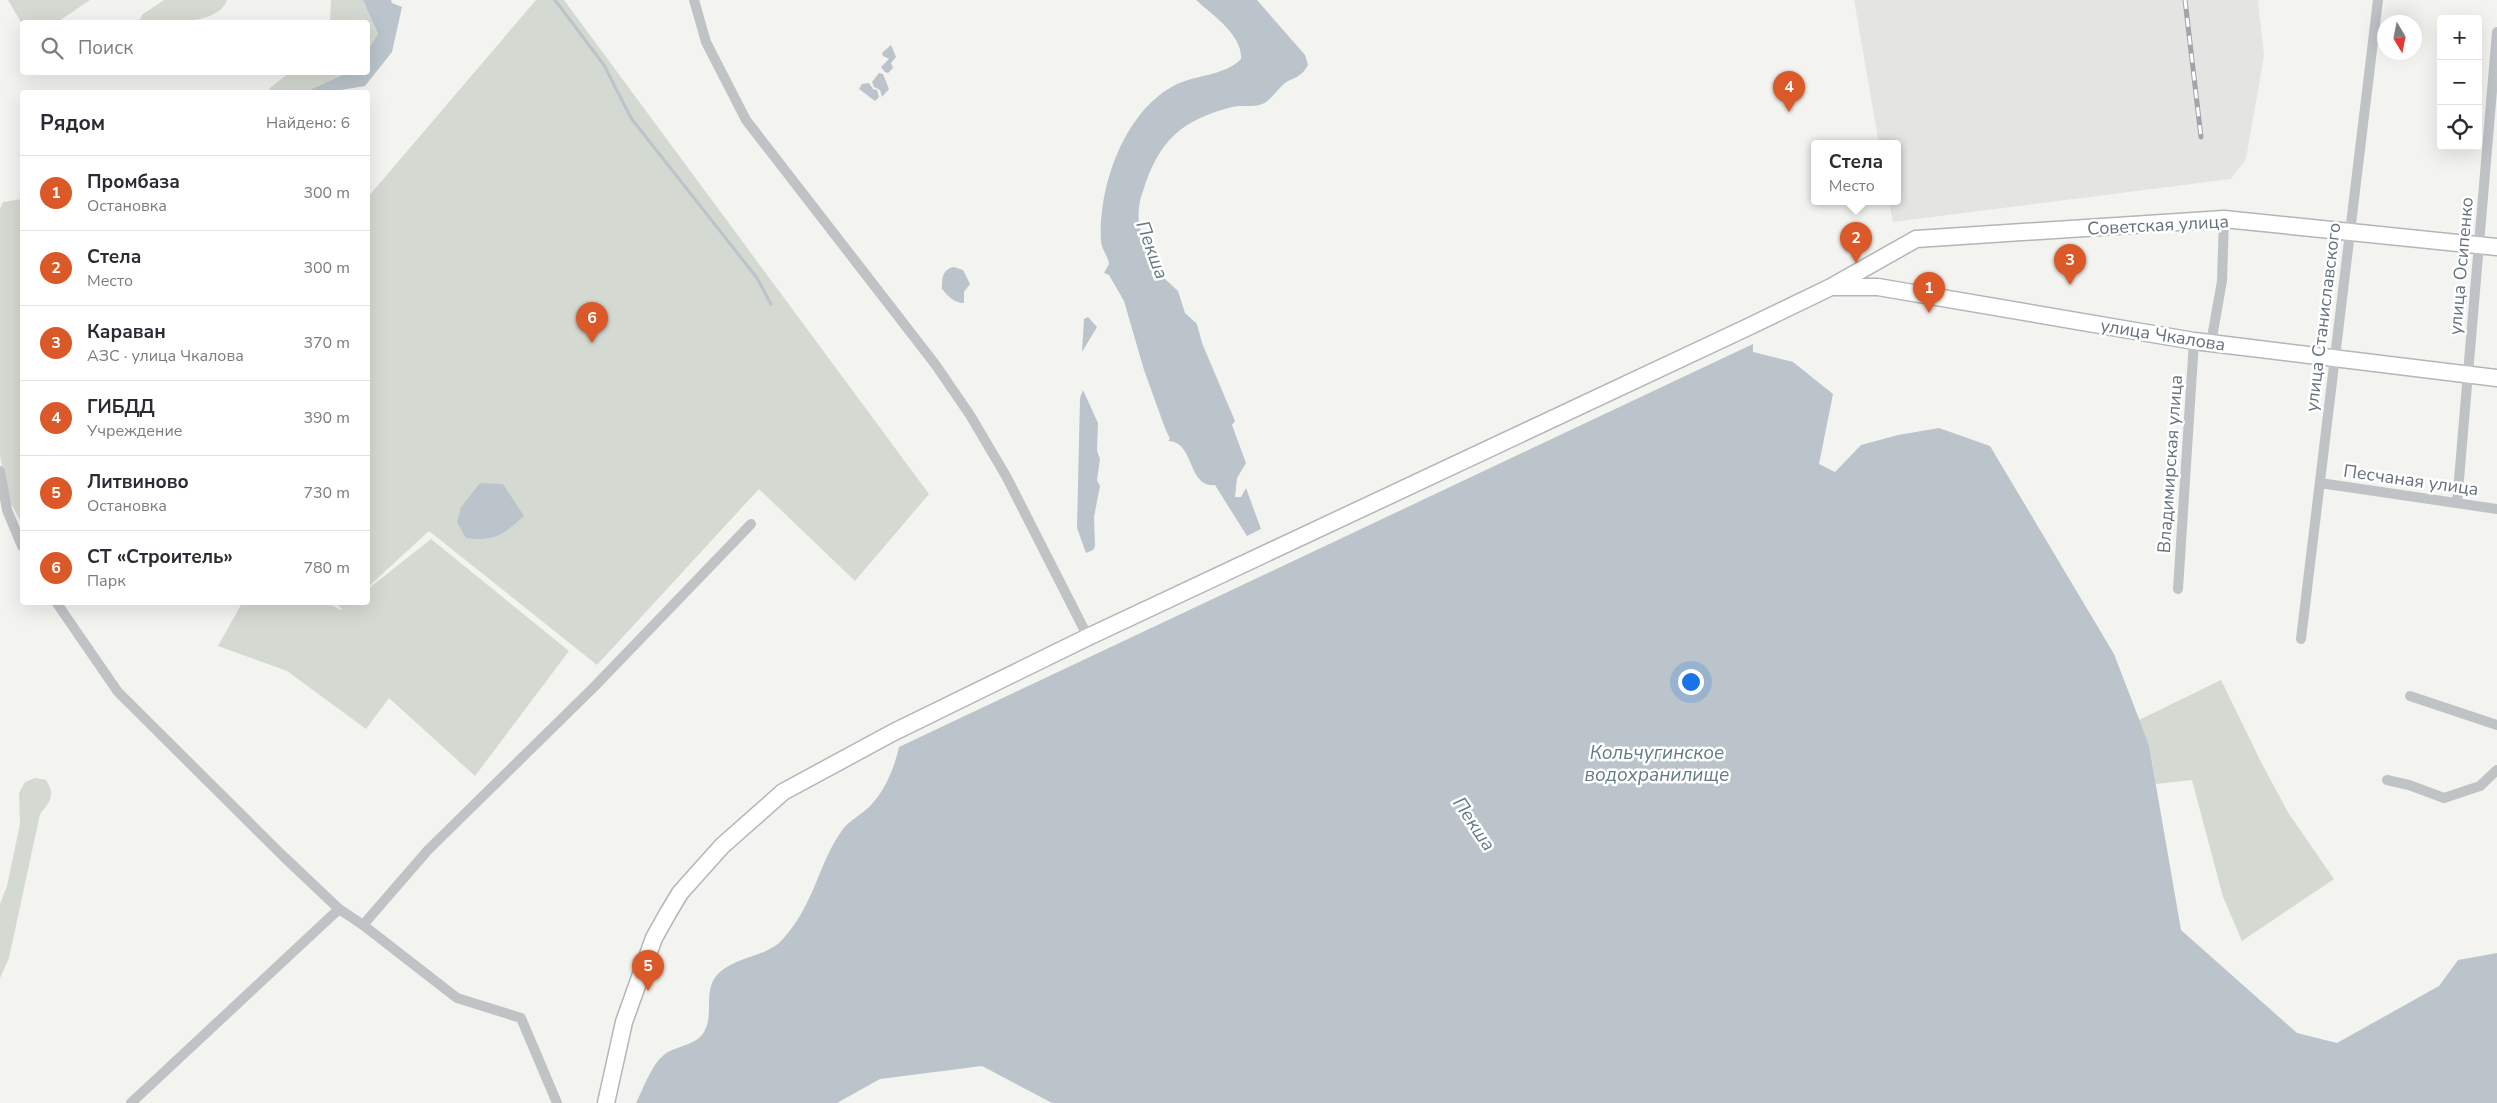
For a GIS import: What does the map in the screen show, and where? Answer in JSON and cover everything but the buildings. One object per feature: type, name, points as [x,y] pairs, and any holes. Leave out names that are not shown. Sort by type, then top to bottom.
[{"type":"main road","name":"Советская улица","points":[[606,1103],[624,1022],[654,938],[680,893],[722,846],[783,792],[892,733],[1088,637],[1831,287],[1916,239],[2224,219],[2497,247]]},
{"type":"main road","name":"улица Чкалова","points":[[1831,287],[1878,287],[2194,341],[2497,378]]},
{"type":"street","points":[[694,0],[706,42],[746,120],[935,364],[970,415],[1006,476],[1088,637]]},
{"type":"street","name":"улица Станиславского","points":[[2301,638],[2378,0]]},
{"type":"street","name":"улица Осипенко","points":[[2457,503],[2497,32]]},
{"type":"street","points":[[2211,343],[2222,280],[2224,219]]},
{"type":"street","name":"Владимирская улица","points":[[2178,589],[2194,341]]},
{"type":"street","points":[[0,471],[7,510],[20,541]]},
{"type":"street","name":"Песчаная улица","points":[[2320,483],[2497,509]]},
{"type":"street","points":[[363,924],[428,850],[594,686],[751,524]]},
{"type":"street","points":[[58,605],[118,692],[339,909],[363,924],[456,998],[522,1018],[557,1103]]},
{"type":"street","points":[[2410,696],[2497,725]]},
{"type":"street","points":[[2387,780],[2409,785],[2444,798],[2480,786],[2497,770]]},
{"type":"street","points":[[131,1103],[339,909]]},
{"type":"shaded area","points":[[8,0],[90,0],[60,20],[20,21]]},
{"type":"shaded area","points":[[164,0],[227,0],[222,8],[213,15],[201,19],[139,20],[143,14]]},
{"type":"shaded area","points":[[331,0],[363,0],[378,34],[370,47],[370,20],[330,20]]},
{"type":"shaded area","points":[[536,0],[564,0],[929,494],[855,581],[759,489],[597,665],[429,531],[370,585],[370,195]]},
{"type":"shaded area","points":[[1854,0],[2258,0],[2264,56],[2246,159],[2231,179],[1893,222],[1890,205],[1901,205],[1901,140],[1878,140]]},
{"type":"shaded area","points":[[286,75],[343,75],[309,90],[269,90]]},
{"type":"shaded area","points":[[20,199],[20,520],[7,497],[0,455],[0,209],[3,202]]},
{"type":"shaded area","points":[[431,539],[569,651],[475,776],[389,698],[366,729],[287,671],[218,646],[241,605],[332,605],[341,610],[337,605],[370,605],[370,587]]},
{"type":"shaded area","points":[[2221,680],[2289,814],[2334,879],[2242,941],[2223,897],[2192,780],[2156,784],[2149,745],[2139,720]]},
{"type":"shaded area","points":[[35,778],[46,780],[51,794],[47,806],[40,814],[9,958],[0,978],[0,904],[7,886],[20,824],[19,793],[25,782]]},
{"type":"water","points":[[363,0],[391,0],[392,3],[402,7],[392,52],[365,86],[340,90],[309,90],[343,75],[370,75],[370,47],[378,34]]},
{"type":"water","points":[[1196,0],[1257,0],[1305,55],[1308,65],[1300,75],[1285,83],[1269,100],[1262,104],[1236,106],[1214,112],[1199,118],[1175,135],[1165,145],[1149,173],[1139,206],[1140,227],[1151,253],[1152,267],[1178,291],[1185,313],[1197,324],[1202,343],[1235,421],[1232,425],[1246,463],[1237,478],[1235,497],[1241,497],[1246,488],[1261,529],[1247,536],[1215,485],[1206,484],[1200,479],[1183,448],[1177,443],[1168,441],[1170,439],[1144,370],[1124,301],[1109,275],[1104,273],[1109,264],[1101,242],[1101,220],[1110,175],[1118,152],[1142,112],[1158,96],[1177,84],[1219,72],[1241,59],[1240,50],[1232,33]]},
{"type":"water","points":[[891,45],[896,57],[891,63],[893,68],[888,73],[881,67],[889,59],[883,56],[882,53]]},
{"type":"water","points":[[879,73],[883,74],[889,89],[882,97],[880,90],[874,87],[872,82]]},
{"type":"water","points":[[869,83],[873,89],[877,90],[879,97],[875,101],[859,89],[862,84]]},
{"type":"water","points":[[954,267],[963,270],[970,284],[964,292],[964,303],[949,297],[942,289],[945,272]]},
{"type":"water","points":[[1088,317],[1097,327],[1082,352],[1084,319]]},
{"type":"water","name":"Кольчугинское водохранилище","points":[[1753,344],[1753,352],[1793,362],[1833,394],[1819,464],[1835,472],[1861,445],[1898,435],[1939,428],[1990,446],[2114,654],[2149,745],[2181,930],[2297,1033],[2337,1043],[2439,986],[2458,960],[2497,953],[2497,1103],[1052,1103],[982,1066],[880,1079],[837,1103],[636,1103],[649,1075],[662,1056],[695,1041],[702,1035],[708,1019],[711,987],[714,979],[720,972],[735,963],[769,950],[783,939],[794,926],[843,829],[875,801],[884,787],[892,771],[899,747]]},
{"type":"water","points":[[1083,390],[1098,423],[1097,451],[1100,459],[1097,480],[1100,486],[1094,517],[1095,546],[1093,550],[1086,553],[1077,528],[1080,398]]},
{"type":"water","points":[[480,483],[503,484],[524,516],[504,532],[491,538],[466,538],[457,522],[461,507]]},
{"type":"waterway","points":[[555,0],[604,65],[631,118],[757,278],[771,304]]},
{"type":"railway","points":[[2185,0],[2201,137]]},
{"type":"place","name":"ГИБДД","points":[[1789,112]]},
{"type":"place","name":"Стела","points":[[1856,263]]},
{"type":"place","name":"Караван","points":[[2070,285]]},
{"type":"place","name":"Промбаза","points":[[1929,313]]},
{"type":"place","name":"СТ «Строитель»","points":[[592,343]]},
{"type":"place","name":"Литвиново","points":[[648,991]]},
{"type":"water label","name":"Пекша","points":[[1152,250]]},
{"type":"water label","name":"Пекша","points":[[1474,824]]}]
